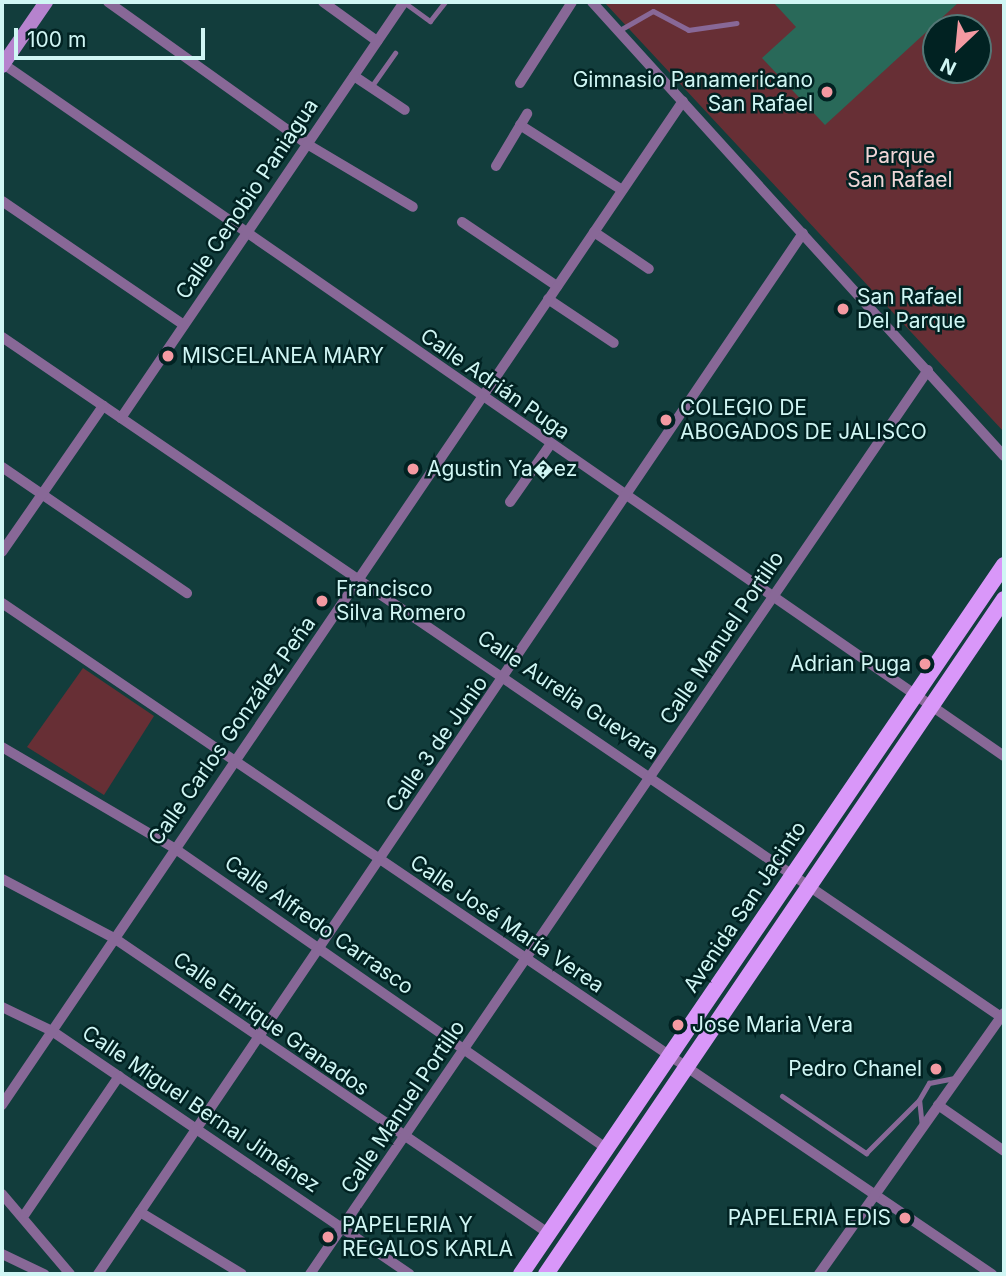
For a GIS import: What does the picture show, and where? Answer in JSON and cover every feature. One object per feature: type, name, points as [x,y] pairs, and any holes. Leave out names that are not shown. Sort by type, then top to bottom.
[{"type":"main road","name":"Avenida San Jacinto","points":[[521,1274],[1004,565]]},
{"type":"main road","name":"Avenida San Jacinto","points":[[546,1274],[1004,599]]},
{"type":"street","points":[[2,64],[46,2]]},
{"type":"street","points":[[108,2],[307,144],[413,207]]},
{"type":"street","points":[[323,2],[377,41]]},
{"type":"street","name":"Calle Cenobio Paniagua","points":[[121,418],[404,2]]},
{"type":"street","points":[[520,83],[572,2]]},
{"type":"street","points":[[592,2],[1004,456]]},
{"type":"street","name":"Calle Adrián Puga","points":[[2,64],[480,397],[917,692],[1004,755]]},
{"type":"street","points":[[354,76],[405,110]]},
{"type":"street","name":"Calle Carlos González Peña","points":[[2,1105],[233,759],[360,580],[480,397],[683,102]]},
{"type":"street","points":[[496,166],[527,114]]},
{"type":"street","points":[[520,125],[622,190]]},
{"type":"street","points":[[2,201],[184,325]]},
{"type":"street","points":[[462,222],[556,286]]},
{"type":"street","points":[[594,232],[649,269]]},
{"type":"street","name":"Calle 3 de Junio","points":[[98,1274],[318,949],[507,677],[803,233]]},
{"type":"street","points":[[548,299],[614,343]]},
{"type":"street","name":"Calle Aurelia Guevara","points":[[2,337],[653,775],[810,886],[1003,1016]]},
{"type":"street","name":"Calle Manuel Portillo","points":[[310,1274],[404,1141],[928,370]]},
{"type":"street","points":[[2,552],[103,406]]},
{"type":"street","points":[[510,502],[550,445]]},
{"type":"street","points":[[2,467],[187,593]]},
{"type":"street","name":"Calle José María Verea","points":[[2,603],[379,861],[527,958],[684,1070],[992,1274]]},
{"type":"street","name":"Calle Alfredo Carrasco","points":[[2,747],[174,848],[606,1148]]},
{"type":"street","name":"Calle Enrique Granados","points":[[2,879],[114,938],[404,1141],[548,1233]]},
{"type":"street","name":"Calle Miguel Bernal Jiménez","points":[[2,1007],[52,1031],[409,1274]]},
{"type":"street","points":[[819,1274],[1003,1016]]},
{"type":"street","points":[[25,1214],[119,1076]]},
{"type":"street","points":[[938,1105],[1004,1151]]},
{"type":"street","points":[[2,1194],[25,1214],[70,1274]]},
{"type":"street","points":[[141,1212],[242,1274]]},
{"type":"street","points":[[2,1254],[44,1274]]},
{"type":"lane","points":[[404,2],[430,21],[445,2]]},
{"type":"lane","points":[[618,31],[653,11],[688,30],[736,23]]},
{"type":"lane","points":[[370,87],[395,53]]},
{"type":"lane","points":[[782,1097],[866,1153],[919,1100],[929,1083],[958,1077]]},
{"type":"lane","points":[[919,1100],[922,1128]]},
{"type":"green space","name":"Parque San Rafael","points":[[604,2],[1004,2],[1004,432]]},
{"type":"green space","points":[[83,668],[154,716],[104,795],[27,747]]},
{"type":"building","name":"Gimnasio Panamericano San Rafael","points":[[773,2],[959,2],[946,14],[922,14],[922,36],[825,125],[762,58],[796,27]]},
{"type":"place","name":"Gimnasio Panamericano San Rafael","points":[[827,92]]},
{"type":"place","name":"San Rafael Del Parque","points":[[843,309]]},
{"type":"place","name":"MISCELANEA MARY","points":[[168,356]]},
{"type":"place","name":"COLEGIO DE ABOGADOS DE JALISCO","points":[[666,420]]},
{"type":"place","name":"Agustin Ya�ez","points":[[413,469]]},
{"type":"place","name":"Francisco Silva Romero","points":[[322,601]]},
{"type":"place","name":"Adrian Puga","points":[[925,664]]},
{"type":"place","name":"Jose Maria Vera","points":[[678,1025]]},
{"type":"place","name":"Pedro Chanel","points":[[936,1069]]},
{"type":"place","name":"PAPELERIA EDIS","points":[[905,1218]]},
{"type":"place","name":"PAPELERIA Y REGALOS KARLA","points":[[328,1237]]}]
